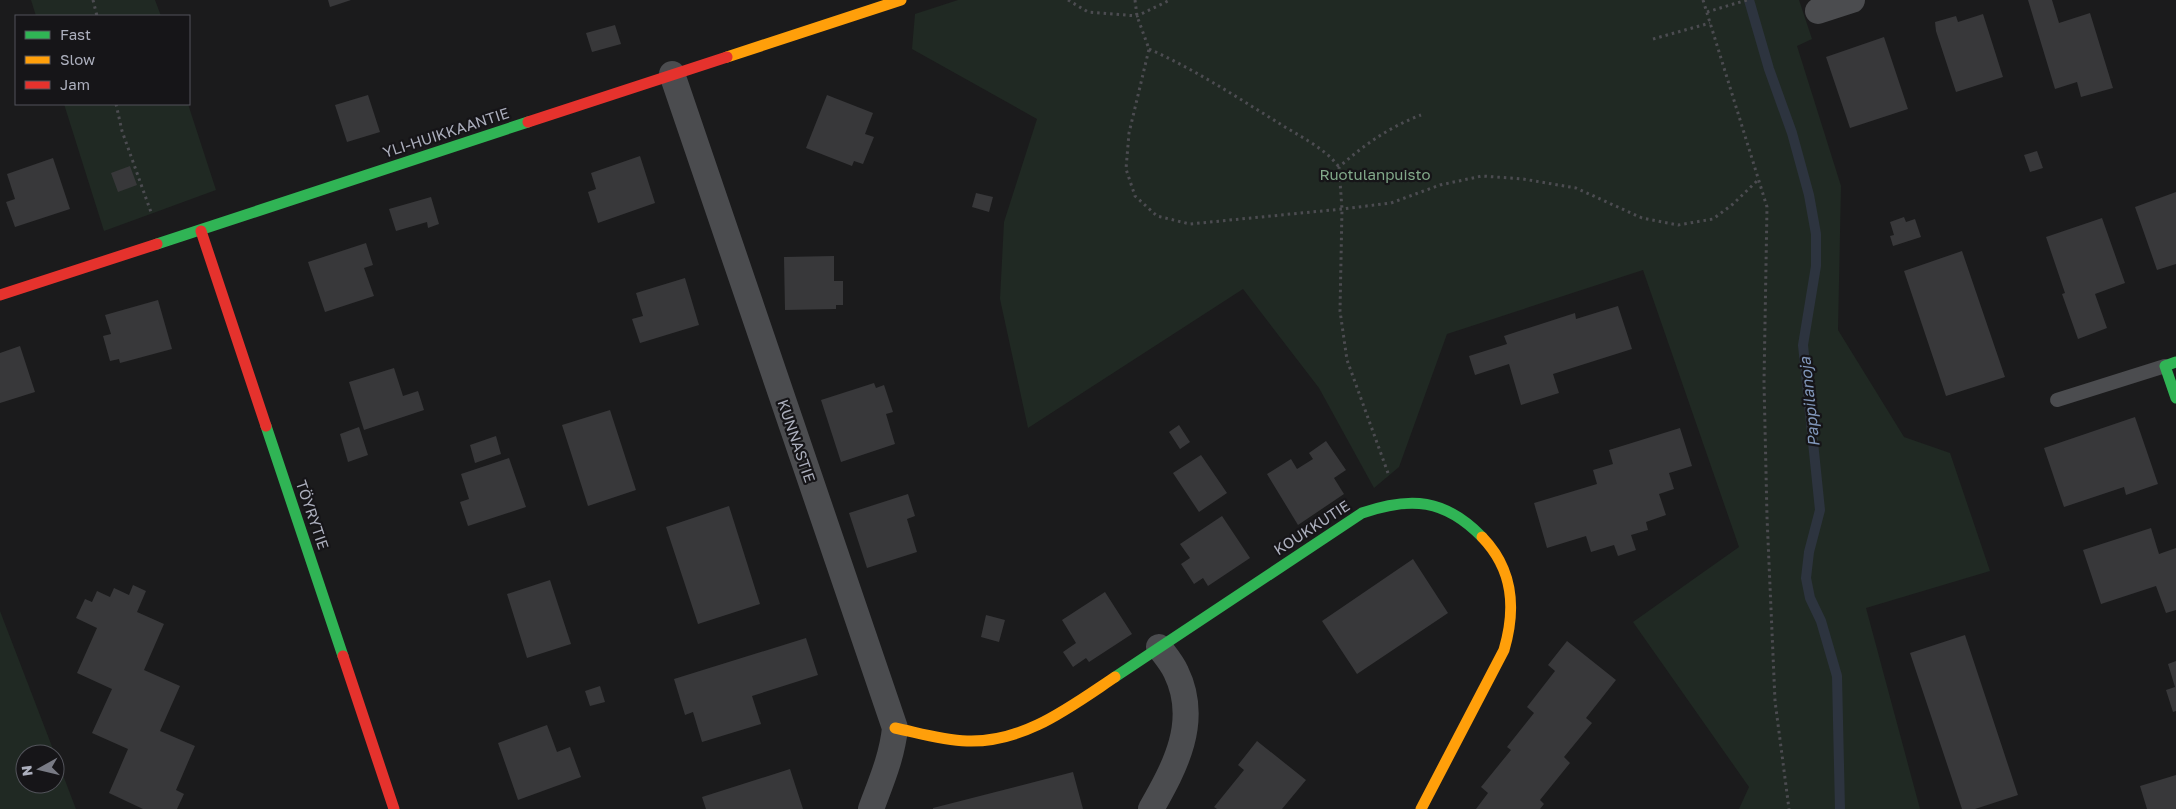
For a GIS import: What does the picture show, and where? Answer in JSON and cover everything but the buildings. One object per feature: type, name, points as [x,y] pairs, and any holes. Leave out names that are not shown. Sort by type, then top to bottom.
[{"type":"street","name":"YLI-HUIKKAANTIE","points":[[0,295],[162,244],[672,74],[901,0]]},
{"type":"street","points":[[1818,11],[1852,0]]},
{"type":"street","name":"KUNNASTIE","points":[[672,74],[895,728],[893,746],[887,768],[870,809]]},
{"type":"street","name":"TÖYRYTIE","points":[[201,231],[394,809]]},
{"type":"street","points":[[2171,364],[2176,398]]},
{"type":"street","name":"KOUKKUTIE","points":[[895,728],[975,741],[999,738],[1031,728],[1058,714],[1334,529],[1362,513],[1393,503],[1424,503],[1445,509],[1465,520],[1498,558],[1507,582],[1512,604],[1511,623],[1504,650],[1421,809]]},
{"type":"street","points":[[1150,809],[1171,773],[1182,747],[1186,722],[1185,699],[1176,673],[1159,647]]},
{"type":"lane","points":[[2057,400],[2171,364]]},
{"type":"path","points":[[93,0],[97,15]]},
{"type":"path","points":[[1068,0],[1088,12],[1137,16],[1170,0]]},
{"type":"path","points":[[1135,0],[1137,16],[1149,49],[1129,133],[1126,169],[1135,196],[1157,216],[1190,224],[1391,203],[1440,185],[1482,176],[1524,179],[1576,188],[1642,218],[1678,225],[1713,219],[1733,204],[1758,180]]},
{"type":"path","points":[[1703,0],[1767,207],[1764,382],[1775,692],[1789,809]]},
{"type":"path","points":[[1707,12],[1747,0]]},
{"type":"path","points":[[1653,39],[1710,23]]},
{"type":"path","points":[[1149,49],[1185,65],[1318,148],[1332,158],[1339,167],[1342,209],[1340,310],[1347,360],[1389,474],[1393,503]]},
{"type":"path","points":[[116,105],[122,131],[162,244]]},
{"type":"path","points":[[1339,167],[1362,146],[1399,124],[1421,115]]},
{"type":"green space","points":[[31,0],[155,0],[161,15],[36,15]]},
{"type":"green space","name":"Ruotulanpuisto","points":[[958,0],[1799,0],[1812,39],[1797,46],[1841,186],[1838,330],[1904,437],[1950,453],[1990,571],[1866,608],[1920,809],[1739,809],[1749,787],[1633,622],[1739,547],[1643,270],[1447,334],[1399,467],[1374,488],[1319,388],[1243,289],[1028,428],[1000,299],[1004,222],[1037,119],[912,49],[915,14]]},
{"type":"green space","points":[[64,105],[188,105],[216,190],[104,231]]},
{"type":"green space","points":[[0,611],[51,744],[15,744],[15,794],[65,794],[65,780],[76,809],[0,809]]},
{"type":"waterway","name":"Pappilanoja","points":[[1749,0],[1769,69],[1792,133],[1809,195],[1816,234],[1816,266],[1803,345],[1820,510],[1809,552],[1806,578],[1810,598],[1821,621],[1837,676],[1840,809]]},
{"type":"traffic: fast","points":[[157,244],[528,122]]},
{"type":"traffic: fast","points":[[2176,362],[2165,366],[2176,398]]},
{"type":"traffic: fast","points":[[266,426],[343,656]]},
{"type":"traffic: fast","points":[[1115,677],[1362,513],[1396,504],[1426,504],[1441,508],[1455,515],[1482,537]]},
{"type":"traffic: slow","points":[[727,57],[901,0]]},
{"type":"traffic: slow","points":[[1421,809],[1504,650],[1508,635],[1511,605],[1510,590],[1501,563],[1482,537]]},
{"type":"traffic: slow","points":[[895,728],[940,738],[967,741],[988,740],[1008,736],[1046,721],[1115,677]]},
{"type":"traffic: jam","points":[[528,122],[727,57]]},
{"type":"traffic: jam","points":[[201,231],[266,426]]},
{"type":"traffic: jam","points":[[0,295],[157,244]]},
{"type":"traffic: jam","points":[[343,656],[394,809]]}]
